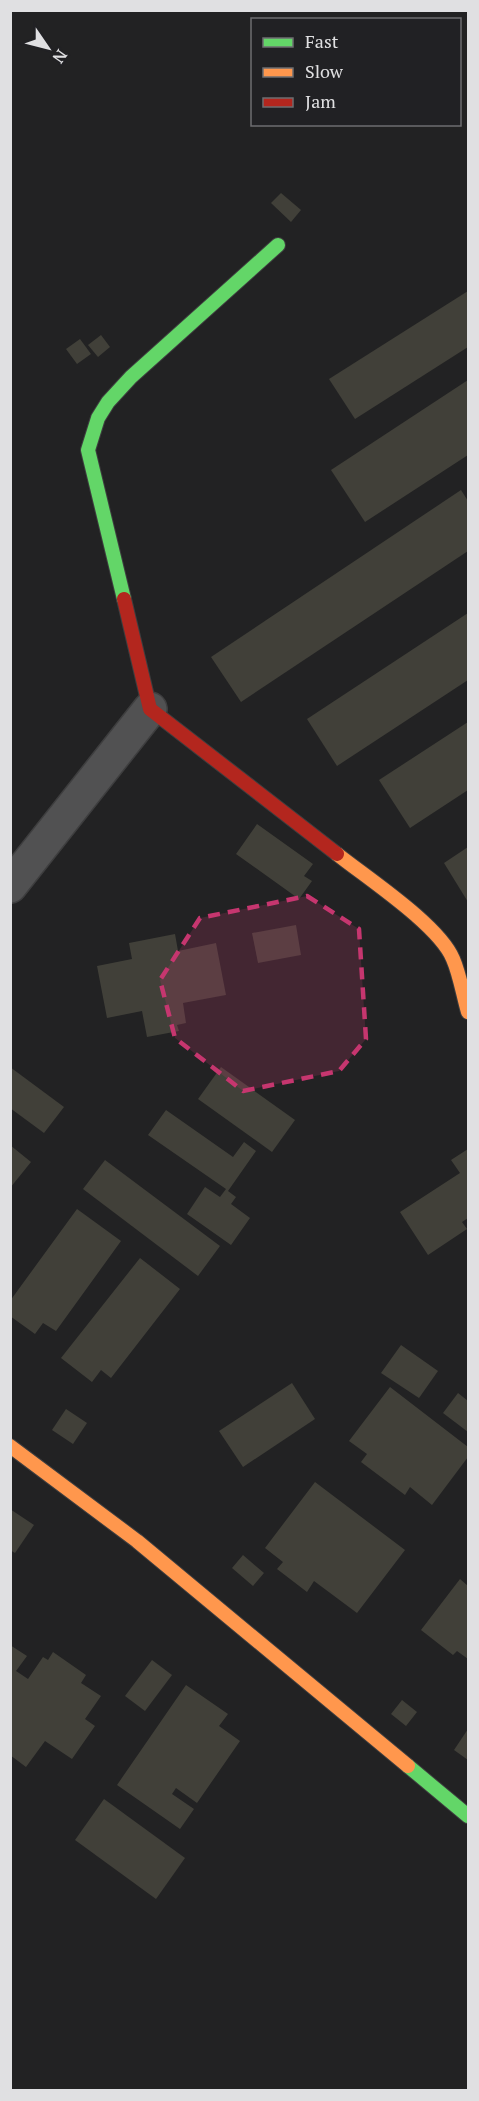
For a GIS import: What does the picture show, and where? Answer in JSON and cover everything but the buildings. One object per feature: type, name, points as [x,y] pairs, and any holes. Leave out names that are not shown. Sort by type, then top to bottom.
[{"type":"street","points":[[278,245],[130,377],[108,402],[98,418],[88,450],[150,709],[410,911],[440,938],[453,958],[468,1012]]},
{"type":"street","points":[[10,886],[150,709]]},
{"type":"street","points":[[10,1446],[137,1541],[468,1816]]},
{"type":"highlighted area","points":[[307,896],[359,929],[366,1039],[339,1071],[243,1091],[175,1038],[160,980],[200,918]]},
{"type":"traffic: fast","points":[[124,599],[88,450],[98,418],[108,402],[131,377],[278,245]]},
{"type":"traffic: fast","points":[[408,1766],[468,1816]]},
{"type":"traffic: slow","points":[[337,854],[418,917],[445,946],[460,978],[468,1012]]},
{"type":"traffic: slow","points":[[10,1446],[137,1541],[408,1766]]},
{"type":"traffic: jam","points":[[124,599],[150,709],[337,854]]}]
